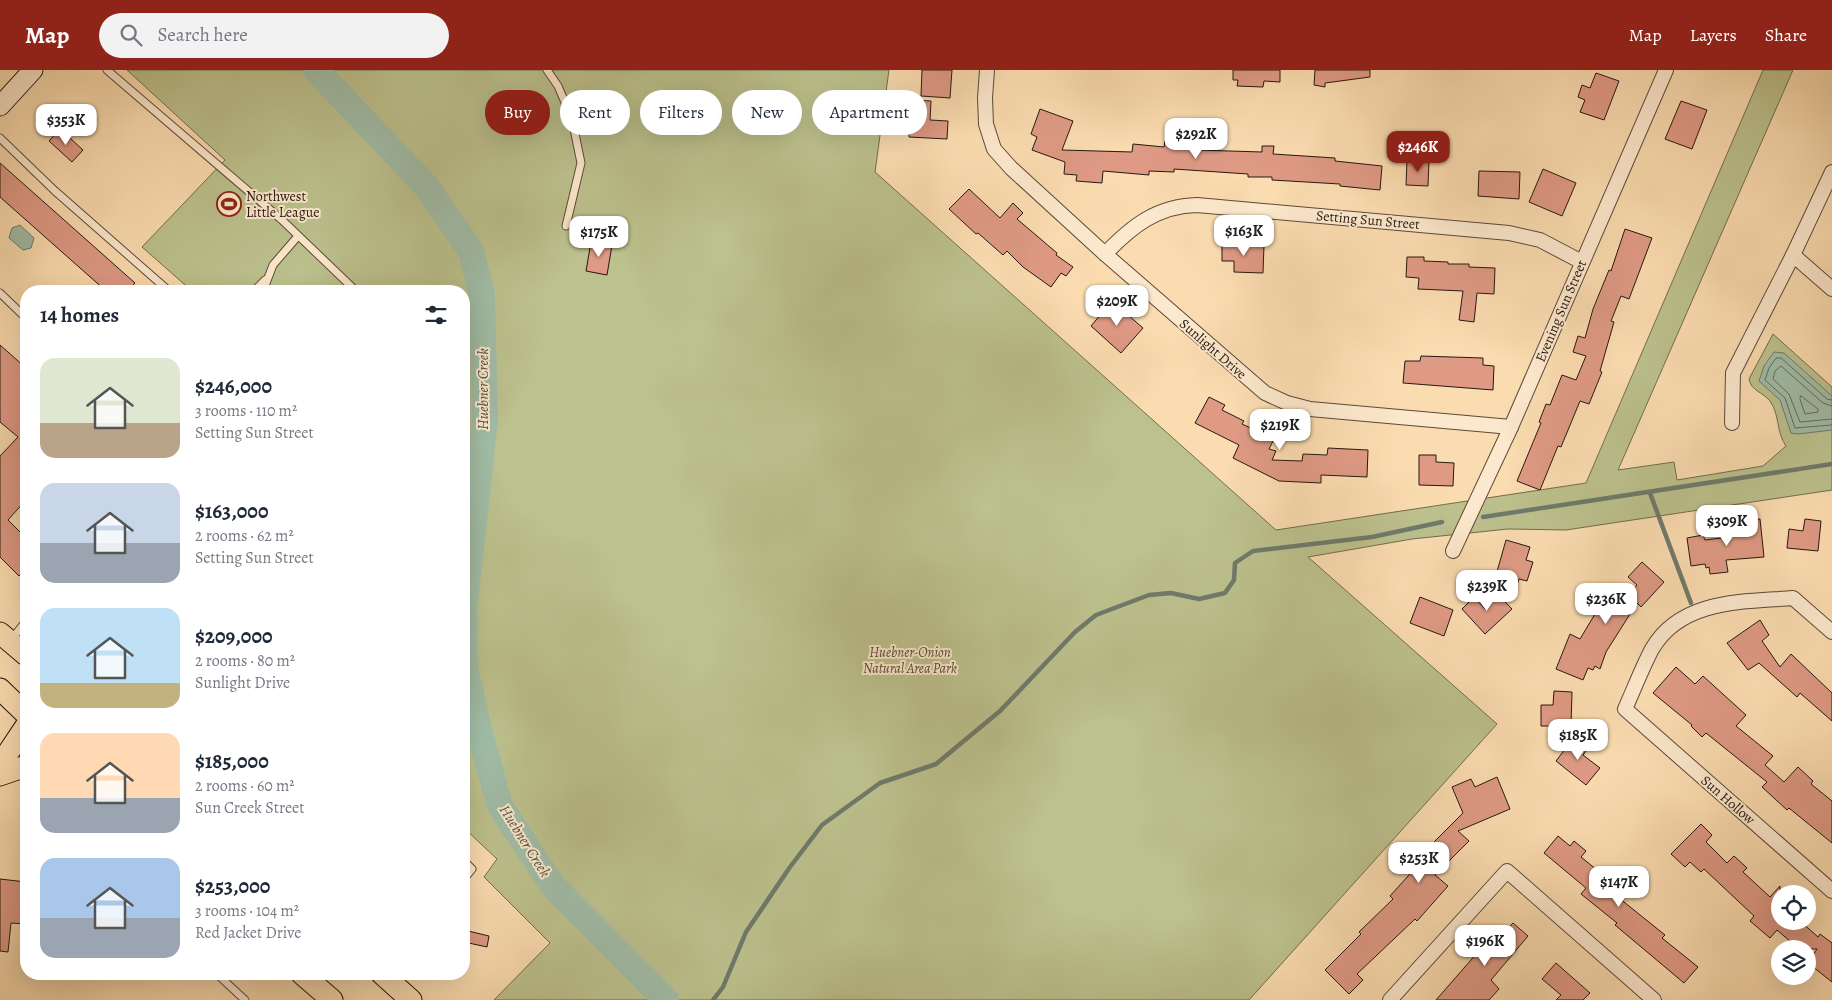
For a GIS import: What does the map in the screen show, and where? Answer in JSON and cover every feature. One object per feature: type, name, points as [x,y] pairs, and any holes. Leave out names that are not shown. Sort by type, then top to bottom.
[{"type":"main road","points":[[5,637],[20,650]]},
{"type":"main road","points":[[0,689],[20,708]]},
{"type":"main road","points":[[0,765],[20,735]]},
{"type":"main road","points":[[0,775],[20,768]]},
{"type":"main road","points":[[308,980],[322,994]]},
{"type":"main road","points":[[389,980],[411,1000]]},
{"type":"street","points":[[0,106],[33,70]]},
{"type":"street","name":"Sunlight Drive","points":[[987,70],[986,124],[994,149],[1011,168],[1105,254],[1253,384],[1287,403],[1310,409],[1511,427]]},
{"type":"street","name":"Evening Sun Street","points":[[1453,551],[1511,427],[1666,70]]},
{"type":"street","points":[[1732,423],[1733,373],[1793,255],[1832,172]]},
{"type":"street","name":"Setting Sun Street","points":[[1105,254],[1125,233],[1148,216],[1167,208],[1197,205],[1509,233],[1540,240],[1582,262]]},
{"type":"street","points":[[1793,255],[1832,289]]},
{"type":"street","name":"Sun Hollow","points":[[1832,632],[1793,598],[1712,606],[1692,613],[1674,624],[1653,648],[1625,709],[1832,891]]},
{"type":"street","points":[[1390,1000],[1507,871],[1654,1000]]},
{"type":"lane","points":[[107,70],[298,236],[350,285]]},
{"type":"lane","points":[[547,70],[558,86],[572,119],[581,163],[566,226]]},
{"type":"lane","points":[[0,138],[54,191],[162,285]]},
{"type":"lane","points":[[265,285],[273,265],[298,236]]},
{"type":"lane","points":[[260,285],[267,278]]},
{"type":"lane","points":[[0,292],[20,312]]},
{"type":"lane","points":[[5,637],[20,626]]},
{"type":"lane","points":[[224,980],[245,1000]]},
{"type":"green space","name":"Huebner-Onion Natural Area Park","points":[[127,70],[889,70],[886,90],[812,90],[812,135],[880,135],[875,172],[1276,530],[1586,483],[1763,70],[1793,70],[1618,470],[1674,462],[1677,480],[1763,466],[1786,446],[1773,406],[1767,398],[1752,386],[1749,379],[1773,334],[1832,387],[1832,490],[1566,530],[1508,529],[1412,539],[1308,557],[1497,724],[1249,1000],[494,1000],[550,943],[484,877],[497,859],[470,834],[470,285],[185,285],[142,247],[225,160]]},
{"type":"water","points":[[20,225],[34,238],[31,248],[23,250],[9,238],[12,228]]},
{"type":"water","points":[[1774,352],[1784,353],[1832,396],[1832,430],[1798,434],[1791,433],[1780,400],[1759,381],[1764,366]]},
{"type":"building","points":[[922,70],[952,70],[950,98],[927,96],[927,90],[921,90]]},
{"type":"building","points":[[1233,70],[1280,70],[1280,82],[1264,81],[1263,87],[1237,86],[1238,80],[1233,80]]},
{"type":"building","points":[[1315,70],[1370,70],[1370,77],[1325,83],[1325,87],[1314,85]]},
{"type":"building","points":[[1596,73],[1619,81],[1604,120],[1580,112],[1585,100],[1578,97],[1582,85],[1590,88]]},
{"type":"building","points":[[927,101],[931,101],[930,120],[948,121],[947,139],[909,137],[909,135],[927,135]]},
{"type":"building","points":[[1681,101],[1707,110],[1692,149],[1665,139]]},
{"type":"building","points":[[1040,109],[1073,121],[1062,150],[1132,152],[1133,144],[1164,147],[1165,141],[1198,143],[1198,150],[1262,152],[1262,146],[1274,146],[1273,154],[1335,158],[1335,161],[1382,166],[1380,190],[1340,186],[1340,184],[1272,180],[1272,177],[1248,177],[1248,174],[1174,169],[1174,172],[1149,171],[1149,175],[1103,171],[1102,183],[1076,181],[1077,175],[1064,174],[1065,162],[1032,150],[1037,137],[1031,134]]},
{"type":"building","points":[[60,129],[83,150],[72,162],[49,141]]},
{"type":"building","points":[[1407,160],[1429,160],[1428,186],[1406,185]]},
{"type":"building","points":[[0,163],[135,283],[133,285],[99,285],[0,197]]},
{"type":"building","points":[[1543,169],[1576,183],[1562,216],[1529,202]]},
{"type":"building","points":[[1479,171],[1520,172],[1519,199],[1478,196]]},
{"type":"building","points":[[969,189],[1000,218],[1013,203],[1023,213],[1017,219],[1057,253],[1056,255],[1073,267],[1066,276],[1061,273],[1051,287],[1023,267],[1007,251],[1003,255],[978,233],[976,234],[949,209]]},
{"type":"building","points":[[1625,229],[1652,238],[1629,299],[1621,296],[1611,321],[1614,322],[1600,371],[1602,372],[1589,404],[1580,401],[1561,447],[1558,446],[1540,490],[1517,481],[1541,423],[1539,422],[1546,404],[1550,405],[1562,375],[1576,380],[1586,356],[1573,352],[1578,336],[1585,338],[1593,309],[1609,270],[1611,271]]},
{"type":"building","points":[[591,242],[612,245],[607,275],[586,271]]},
{"type":"building","points":[[1222,242],[1264,245],[1263,273],[1234,272],[1234,261],[1222,261]]},
{"type":"building","points":[[1407,257],[1424,257],[1424,261],[1448,262],[1448,264],[1469,264],[1469,267],[1495,268],[1494,294],[1477,293],[1474,322],[1459,320],[1463,291],[1418,289],[1419,278],[1406,277]]},
{"type":"building","points":[[1112,301],[1143,328],[1121,353],[1091,326]]},
{"type":"building","points":[[0,345],[20,363],[20,507],[8,520],[20,532],[19,576],[0,557],[0,456],[18,437],[0,422]]},
{"type":"building","points":[[1421,356],[1483,358],[1483,365],[1494,366],[1493,390],[1403,383],[1405,361],[1420,361]]},
{"type":"building","points":[[1209,397],[1225,405],[1222,410],[1244,421],[1242,424],[1274,439],[1269,449],[1276,451],[1272,460],[1302,461],[1303,454],[1327,455],[1328,448],[1368,450],[1367,477],[1321,475],[1321,483],[1279,481],[1233,458],[1239,445],[1195,423]]},
{"type":"building","points":[[1419,455],[1436,455],[1436,462],[1454,463],[1453,486],[1419,485]]},
{"type":"building","points":[[1760,519],[1764,557],[1726,560],[1728,572],[1710,574],[1709,567],[1706,568],[1705,564],[1691,566],[1687,538],[1703,535],[1705,540],[1729,537],[1729,530],[1740,529],[1739,522]]},
{"type":"building","points":[[1805,519],[1821,521],[1818,551],[1787,548],[1789,529],[1803,531]]},
{"type":"building","points":[[1506,540],[1530,547],[1526,560],[1533,562],[1527,581],[1519,579],[1516,588],[1494,582]]},
{"type":"building","points":[[1642,562],[1664,582],[1641,607],[1637,603],[1606,652],[1600,669],[1595,666],[1593,670],[1588,668],[1583,680],[1556,669],[1570,634],[1580,639],[1598,609],[1592,606],[1600,593],[1619,605],[1637,585],[1628,577]]},
{"type":"building","points":[[1492,588],[1512,609],[1485,634],[1462,609],[1474,597],[1486,610]]},
{"type":"building","points":[[1420,597],[1453,610],[1444,636],[1410,623]]},
{"type":"building","points":[[1760,620],[1769,635],[1762,641],[1780,667],[1791,654],[1832,693],[1832,721],[1800,693],[1797,697],[1759,663],[1748,670],[1727,643]]},
{"type":"building","points":[[1676,667],[1695,684],[1703,676],[1746,715],[1736,726],[1773,756],[1765,765],[1784,782],[1798,767],[1813,781],[1811,784],[1832,801],[1832,843],[1789,808],[1787,810],[1762,787],[1767,782],[1706,733],[1702,737],[1692,725],[1653,693]]},
{"type":"building","points":[[1554,691],[1572,692],[1571,726],[1541,726],[1541,705],[1553,705]]},
{"type":"building","points":[[1575,736],[1589,747],[1583,755],[1600,768],[1586,785],[1556,761]]},
{"type":"building","points":[[1497,777],[1510,809],[1458,831],[1469,841],[1435,875],[1448,886],[1417,921],[1415,919],[1357,974],[1363,980],[1349,994],[1325,970],[1361,934],[1359,932],[1393,899],[1390,896],[1427,855],[1424,852],[1463,813],[1452,787],[1471,779],[1475,787]]},
{"type":"building","points":[[1701,824],[1712,835],[1706,842],[1727,863],[1734,856],[1747,868],[1743,872],[1771,896],[1771,930],[1777,930],[1770,938],[1750,921],[1754,916],[1704,869],[1701,872],[1690,862],[1685,867],[1671,854]]},
{"type":"building","points":[[1558,836],[1570,846],[1574,841],[1586,851],[1581,857],[1619,888],[1614,894],[1665,935],[1662,938],[1698,967],[1684,983],[1615,925],[1617,923],[1581,894],[1586,888],[1544,853]]},
{"type":"building","points":[[0,879],[20,881],[20,924],[11,923],[8,952],[0,951]]},
{"type":"building","points":[[1513,923],[1528,936],[1491,980],[1499,989],[1489,1000],[1436,1000],[1500,928],[1504,932]]},
{"type":"building","points":[[1777,930],[1810,930],[1818,937],[1820,934],[1832,943],[1832,982],[1816,969],[1816,940],[1789,940]]},
{"type":"building","points":[[470,931],[489,936],[487,947],[470,943]]},
{"type":"building","points":[[1556,963],[1590,993],[1583,1000],[1556,1000],[1561,995],[1542,979]]},
{"type":"waterway","name":"Huebner Creek","points":[[316,70],[426,186],[471,251],[482,295],[485,420],[470,556]]},
{"type":"waterway","points":[[1483,517],[1832,464]]},
{"type":"waterway","points":[[1650,493],[1691,603]]},
{"type":"waterway","points":[[713,1000],[723,987],[746,932],[790,867],[822,825],[880,783],[936,764],[1000,711],[1075,632],[1096,615],[1149,595],[1171,593],[1199,599],[1225,593],[1234,580],[1235,563],[1253,551],[1372,537],[1442,522]]},
{"type":"waterway","name":"Huebner Creek","points":[[470,690],[500,806],[553,886],[666,1000]]},
{"type":"place","name":"Northwest Little League","points":[[229,204]]}]
